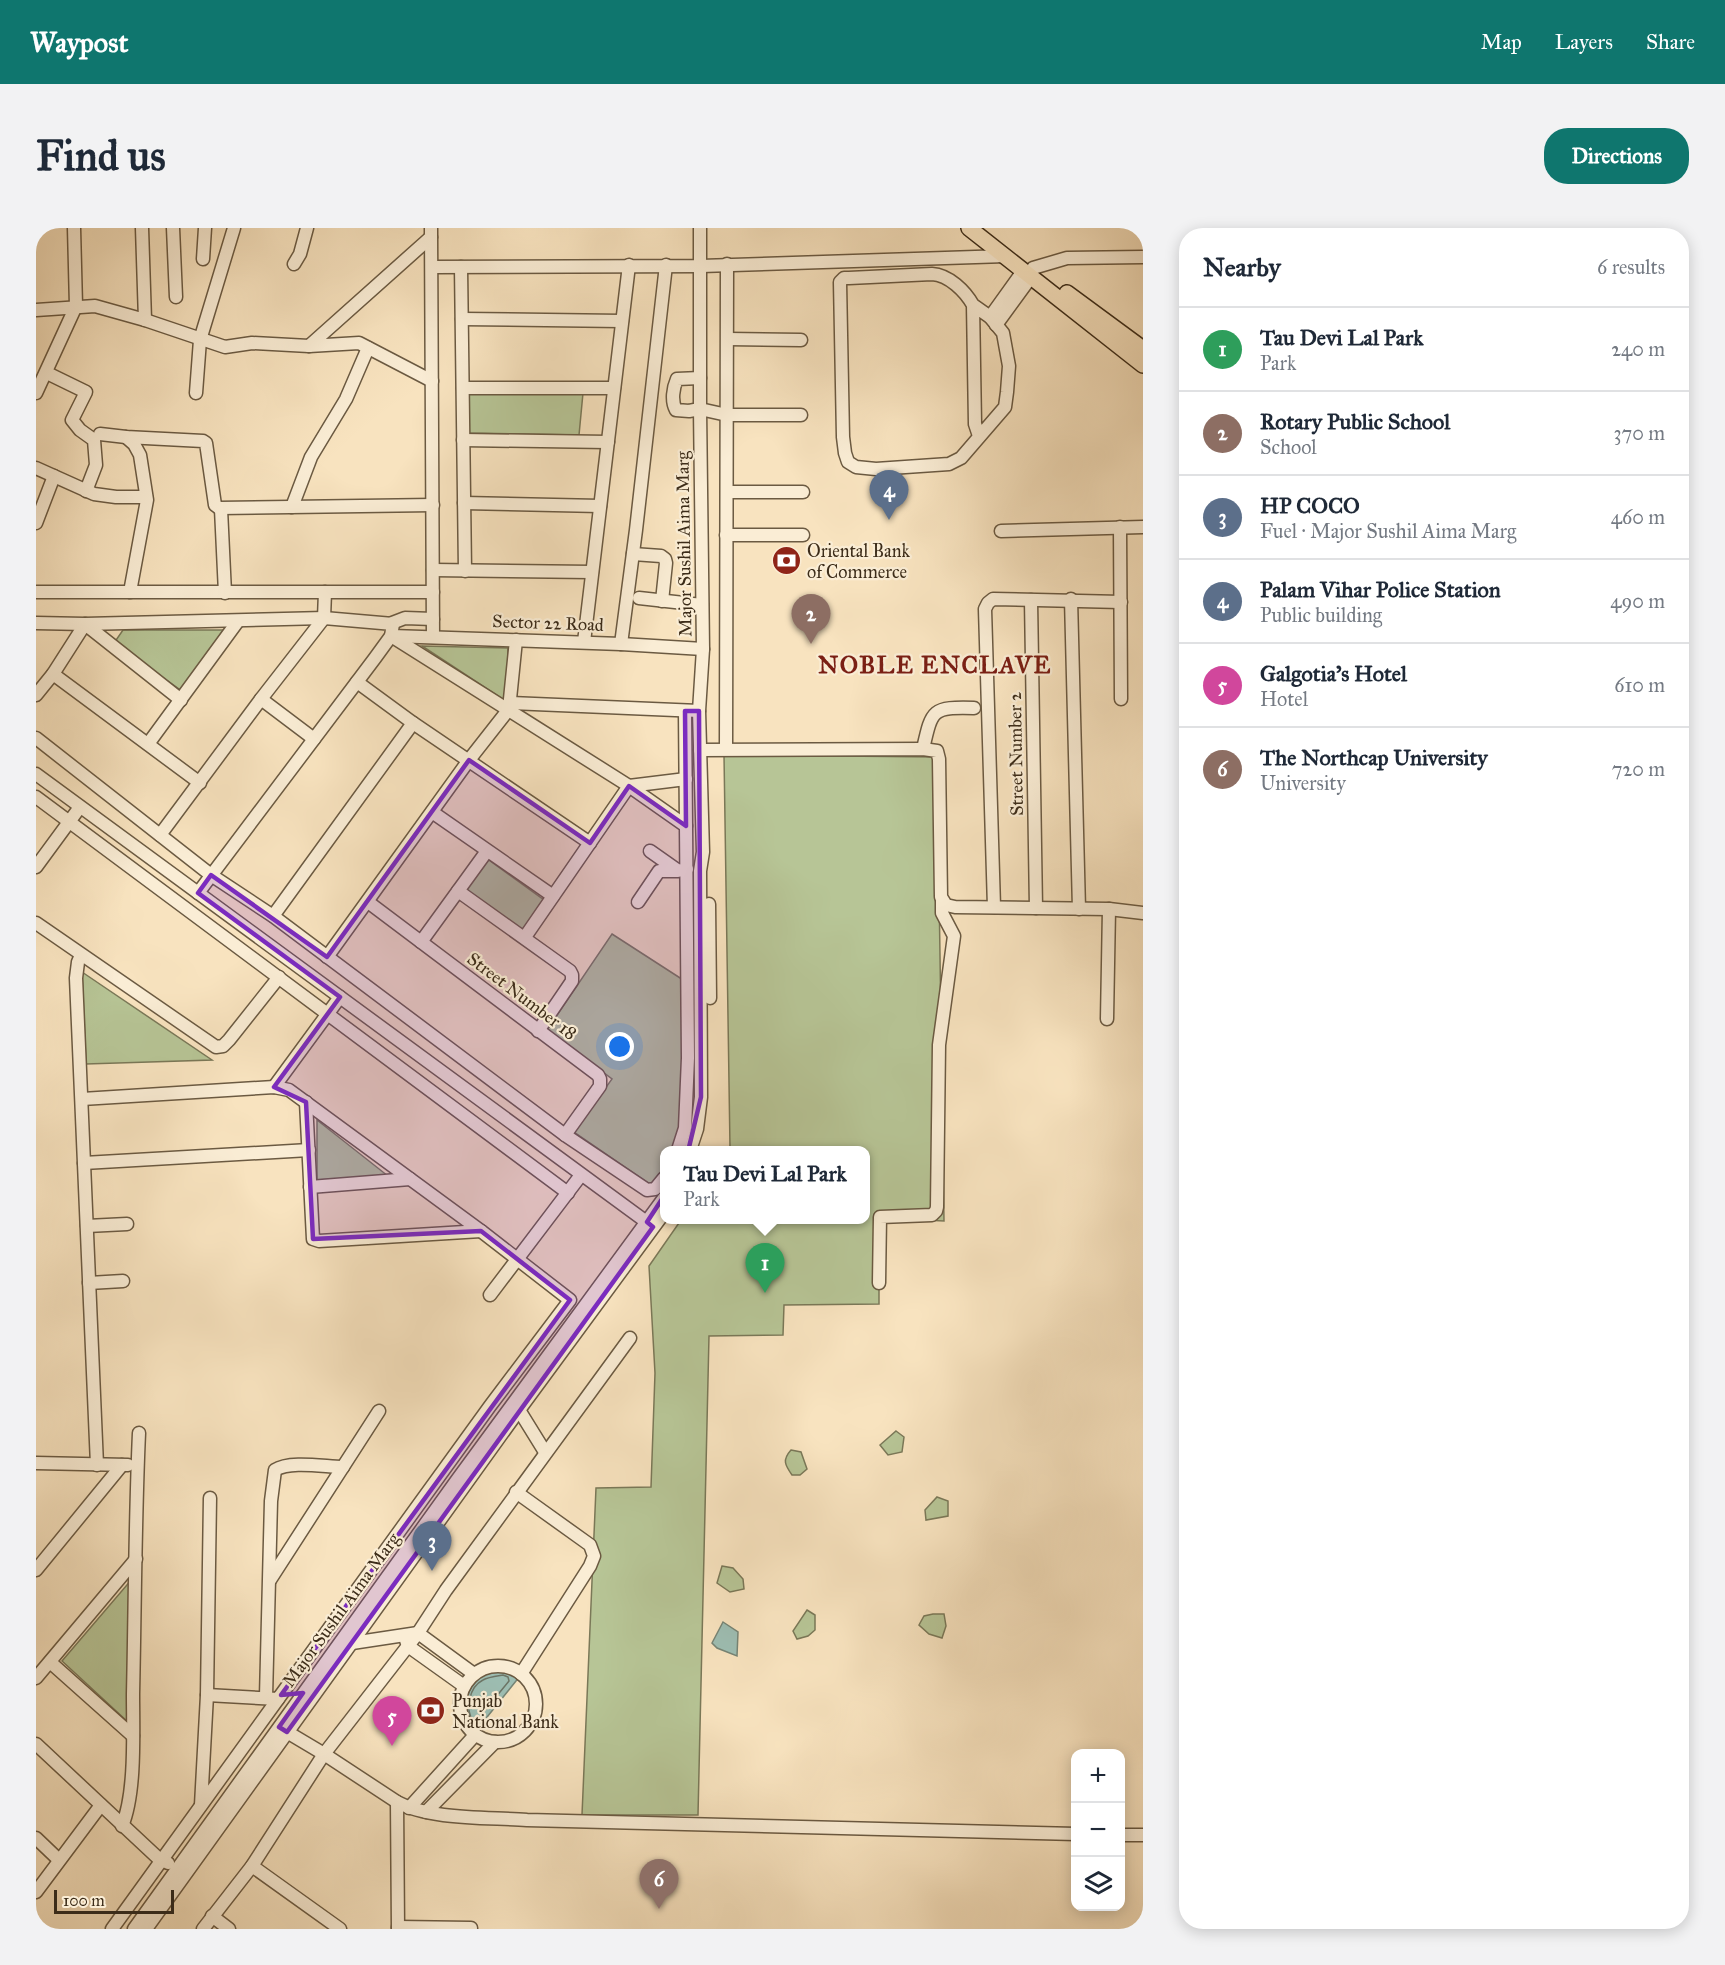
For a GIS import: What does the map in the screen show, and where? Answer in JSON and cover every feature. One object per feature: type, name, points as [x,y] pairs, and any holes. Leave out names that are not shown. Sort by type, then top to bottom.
[{"type":"main road","points":[[969,228],[1029,272],[1143,349]]},
{"type":"main road","points":[[985,228],[1029,272],[1143,365]]},
{"type":"street","points":[[36,393],[76,306],[74,228]]},
{"type":"street","points":[[142,228],[145,320]]},
{"type":"street","points":[[173,228],[176,297]]},
{"type":"street","points":[[203,259],[205,228]]},
{"type":"street","points":[[196,393],[200,339],[234,228]]},
{"type":"street","points":[[294,264],[300,254],[307,228]]},
{"type":"street","name":"Major Sushil Aima Marg","points":[[691,1146],[697,1129],[701,1097],[700,871],[703,859],[699,711],[703,649],[703,554],[700,228]]},
{"type":"street","points":[[309,346],[431,232]]},
{"type":"street","points":[[431,232],[434,637]]},
{"type":"street","points":[[432,267],[700,266],[1006,256]]},
{"type":"street","points":[[993,321],[1029,272],[1067,258],[1143,257]]},
{"type":"street","points":[[726,749],[727,264]]},
{"type":"street","points":[[584,642],[629,265]]},
{"type":"street","points":[[621,644],[666,265]]},
{"type":"street","points":[[461,267],[465,571]]},
{"type":"street","points":[[938,275],[949,279],[969,298],[973,305],[993,321],[1003,333],[1009,366],[1005,407],[961,458],[949,464],[876,469],[856,467],[848,462],[843,437],[840,282],[844,278],[938,275]]},
{"type":"street","points":[[973,305],[975,424],[979,436]]},
{"type":"street","points":[[36,310],[95,306],[225,347],[252,343],[309,346],[355,343],[432,381]]},
{"type":"street","points":[[462,319],[622,321]]},
{"type":"street","points":[[728,339],[801,340]]},
{"type":"street","points":[[292,507],[311,457],[346,399],[368,348]]},
{"type":"street","points":[[47,373],[86,392],[72,420],[80,430],[94,440],[96,465],[86,491]]},
{"type":"street","points":[[700,378],[677,379],[673,398],[676,410],[700,409],[727,415],[801,415]]},
{"type":"street","points":[[463,387],[614,388]]},
{"type":"street","points":[[100,434],[203,441],[206,443],[215,505],[221,508],[433,505]]},
{"type":"street","points":[[126,437],[134,444],[140,455],[147,503],[130,592]]},
{"type":"street","points":[[463,440],[608,442]]},
{"type":"street","points":[[36,468],[86,491],[105,496],[146,497]]},
{"type":"street","points":[[36,523],[54,476]]},
{"type":"street","points":[[727,492],[803,492]]},
{"type":"street","points":[[464,502],[600,506]]},
{"type":"street","points":[[221,508],[225,593]]},
{"type":"street","points":[[1120,527],[1120,699]]},
{"type":"street","points":[[1001,531],[1143,527]]},
{"type":"street","points":[[726,535],[803,535]]},
{"type":"street","points":[[633,554],[661,556],[665,559],[662,601]]},
{"type":"street","points":[[703,554],[726,554]]},
{"type":"street","points":[[433,570],[592,572]]},
{"type":"street","points":[[36,592],[433,592]]},
{"type":"street","points":[[160,835],[324,618],[325,592]]},
{"type":"street","points":[[639,598],[702,605]]},
{"type":"street","points":[[994,907],[985,609],[993,599],[1071,599],[1121,602]]},
{"type":"street","points":[[1071,599],[1079,909]]},
{"type":"street","name":"Street Number 2","points":[[1031,600],[1036,908]]},
{"type":"street","points":[[36,623],[85,624],[324,618],[391,629],[510,706],[686,826]]},
{"type":"street","points":[[198,893],[357,682],[391,629],[405,618],[433,620]]},
{"type":"street","points":[[148,744],[238,621]]},
{"type":"street","points":[[36,695],[53,674],[85,624]]},
{"type":"street","points":[[85,624],[181,700]]},
{"type":"street","name":"Sector 22 Road","points":[[391,629],[434,637],[703,649]]},
{"type":"street","points":[[327,957],[510,706],[516,640]]},
{"type":"street","points":[[53,674],[200,783]]},
{"type":"street","points":[[357,682],[413,723],[590,843]]},
{"type":"street","points":[[261,699],[314,739]]},
{"type":"street","points":[[510,706],[699,711]]},
{"type":"street","points":[[923,749],[931,717],[936,712],[948,708],[974,708]]},
{"type":"street","points":[[680,1146],[686,1122],[688,1058],[682,870],[686,826],[685,711]]},
{"type":"street","points":[[273,916],[413,723]]},
{"type":"street","points":[[36,738],[211,875],[273,916],[565,1135],[647,1190],[655,1189],[660,1183]]},
{"type":"street","points":[[700,750],[923,749],[937,751],[942,913],[954,936],[939,1045],[937,1206],[932,1215],[880,1217],[879,1283]]},
{"type":"street","points":[[36,774],[650,1224]]},
{"type":"street","points":[[525,937],[629,786],[686,779]]},
{"type":"street","points":[[36,798],[568,1193]]},
{"type":"street","points":[[36,867],[80,807]]},
{"type":"street","points":[[432,812],[553,896]]},
{"type":"street","points":[[421,942],[487,851]]},
{"type":"street","points":[[650,851],[682,870]]},
{"type":"street","name":"Major Sushil Aima Marg","points":[[700,1146],[706,1121],[710,965],[708,870],[703,859]]},
{"type":"street","points":[[638,902],[657,872],[682,870]]},
{"type":"street","points":[[458,891],[570,971],[572,981],[538,1031]]},
{"type":"street","points":[[942,901],[946,905],[955,907],[1108,909],[1143,913]]},
{"type":"street","name":"Street Number 18","points":[[368,902],[598,1075],[600,1086],[565,1135]]},
{"type":"street","points":[[1107,1019],[1108,909]]},
{"type":"street","points":[[36,923],[216,1047],[223,1046],[229,1040],[279,977]]},
{"type":"street","points":[[81,956],[76,978],[97,1465]]},
{"type":"street","points":[[274,1087],[340,997]]},
{"type":"street","points":[[82,1098],[274,1087],[289,1090],[481,1231],[583,1310]]},
{"type":"street","points":[[306,1102],[312,1237],[315,1240],[481,1231]]},
{"type":"street","points":[[84,1163],[309,1150]]},
{"type":"street","points":[[490,1295],[581,1175]]},
{"type":"street","points":[[310,1187],[410,1179]]},
{"type":"street","name":"Major Sushil Aima Marg","points":[[146,1929],[179,1875],[283,1729],[352,1643],[519,1410],[590,1316],[660,1205]]},
{"type":"street","name":"Major Sushil Aima Marg","points":[[283,1729],[303,1693],[583,1310],[650,1224],[660,1216]]},
{"type":"street","points":[[87,1226],[127,1224]]},
{"type":"street","points":[[89,1283],[123,1281]]},
{"type":"street","points":[[112,1929],[275,1697],[570,1299]]},
{"type":"street","points":[[203,1929],[252,1866],[324,1754],[630,1338]]},
{"type":"street","points":[[519,1410],[545,1452]]},
{"type":"street","points":[[269,1581],[380,1412]]},
{"type":"street","points":[[122,1826],[129,1809],[133,1736],[139,1433]]},
{"type":"street","points":[[36,1463],[122,1465],[138,1469]]},
{"type":"street","points":[[36,1570],[122,1465]]},
{"type":"street","points":[[275,1697],[269,1581],[271,1501],[275,1470],[290,1465],[344,1467]]},
{"type":"street","points":[[516,1492],[590,1545],[594,1556],[590,1566],[521,1674]]},
{"type":"street","points":[[201,1805],[207,1695],[210,1498]]},
{"type":"street","points":[[36,1678],[136,1559]]},
{"type":"street","points":[[410,1638],[464,1686]]},
{"type":"street","points":[[352,1643],[410,1638],[474,1674]]},
{"type":"street","points":[[50,1662],[133,1736]]},
{"type":"street","points":[[498,1666],[510,1668],[521,1674],[529,1683],[536,1706],[533,1718],[518,1736],[507,1741],[495,1742],[475,1735],[468,1728],[462,1718],[460,1696],[464,1686],[474,1674],[486,1668],[498,1666]]},
{"type":"street","points":[[207,1695],[275,1697],[303,1693]]},
{"type":"street","points":[[283,1729],[397,1802],[426,1812],[527,1820],[1071,1834]]},
{"type":"street","points":[[409,1808],[475,1735]]},
{"type":"street","points":[[426,1812],[495,1742]]},
{"type":"street","points":[[36,1744],[160,1861],[179,1875]]},
{"type":"street","points":[[397,1802],[398,1928],[471,1928]]},
{"type":"street","points":[[36,1892],[101,1806]]},
{"type":"street","points":[[1125,1835],[1143,1835]]},
{"type":"street","points":[[36,1838],[58,1860]]},
{"type":"street","points":[[252,1866],[340,1929]]},
{"type":"street","name":"Major Sushil Aima Marg","points":[[134,1929],[179,1875]]},
{"type":"street","points":[[212,1916],[229,1929]]},
{"type":"highlighted area","points":[[685,711],[699,711],[701,1097],[685,1164],[647,1222],[653,1227],[287,1732],[279,1727],[303,1693],[281,1695],[570,1300],[481,1231],[313,1239],[306,1102],[274,1087],[340,997],[198,893],[211,875],[327,957],[469,760],[590,843],[629,786],[686,826]]},
{"type":"green space","points":[[469,391],[583,393],[579,435],[469,433]]},
{"type":"green space","points":[[123,630],[225,630],[182,691],[114,643]]},
{"type":"green space","points":[[422,646],[508,648],[507,702]]},
{"type":"green space","points":[[724,755],[937,757],[944,1221],[879,1218],[879,1304],[784,1305],[783,1335],[709,1336],[698,1815],[582,1815],[596,1488],[651,1487],[655,1373],[649,1266],[678,1224],[870,1224],[870,1146],[730,1146]]},
{"type":"green space","points":[[486,858],[544,900],[521,932],[464,890]]},
{"type":"green space","points":[[612,934],[691,985],[679,1146],[660,1146],[660,1191],[574,1132],[612,1079],[547,1030]]},
{"type":"green space","points":[[82,972],[212,1060],[86,1064]]},
{"type":"green space","points":[[317,1120],[388,1176],[317,1180]]},
{"type":"green space","points":[[896,1431],[904,1437],[902,1452],[888,1455],[880,1445]]},
{"type":"green space","points":[[791,1450],[801,1452],[807,1469],[800,1475],[792,1475],[786,1465],[786,1457]]},
{"type":"green space","points":[[937,1497],[948,1501],[948,1516],[926,1520],[925,1510]]},
{"type":"green space","points":[[722,1566],[733,1568],[743,1579],[744,1589],[730,1592],[717,1583]]},
{"type":"green space","points":[[132,1579],[128,1722],[62,1661]]},
{"type":"green space","points":[[807,1610],[815,1615],[815,1630],[808,1636],[797,1639],[793,1631]]},
{"type":"green space","points":[[944,1614],[946,1626],[942,1638],[929,1634],[919,1625],[924,1616]]},
{"type":"water","points":[[723,1622],[738,1632],[737,1656],[717,1648],[712,1643]]},
{"type":"water","points":[[504,1668],[520,1676],[475,1732],[465,1720],[462,1700],[470,1683],[480,1674]]},
{"type":"place","name":"Palam Vihar Police Station","points":[[889,520]]},
{"type":"place","name":"Oriental Bank of Commerce","points":[[786,561]]},
{"type":"place","name":"Rotary Public School","points":[[811,644]]},
{"type":"place","name":"Tau Devi Lal Park","points":[[765,1293]]},
{"type":"place","name":"HP COCO","points":[[432,1571]]},
{"type":"place","name":"Punjab National Bank","points":[[431,1711]]},
{"type":"place","name":"Galgotia's Hotel","points":[[392,1746]]},
{"type":"place","name":"The Northcap University","points":[[659,1909]]},
{"type":"district","name":"NOBLE ENCLAVE","points":[[935,665]]}]
